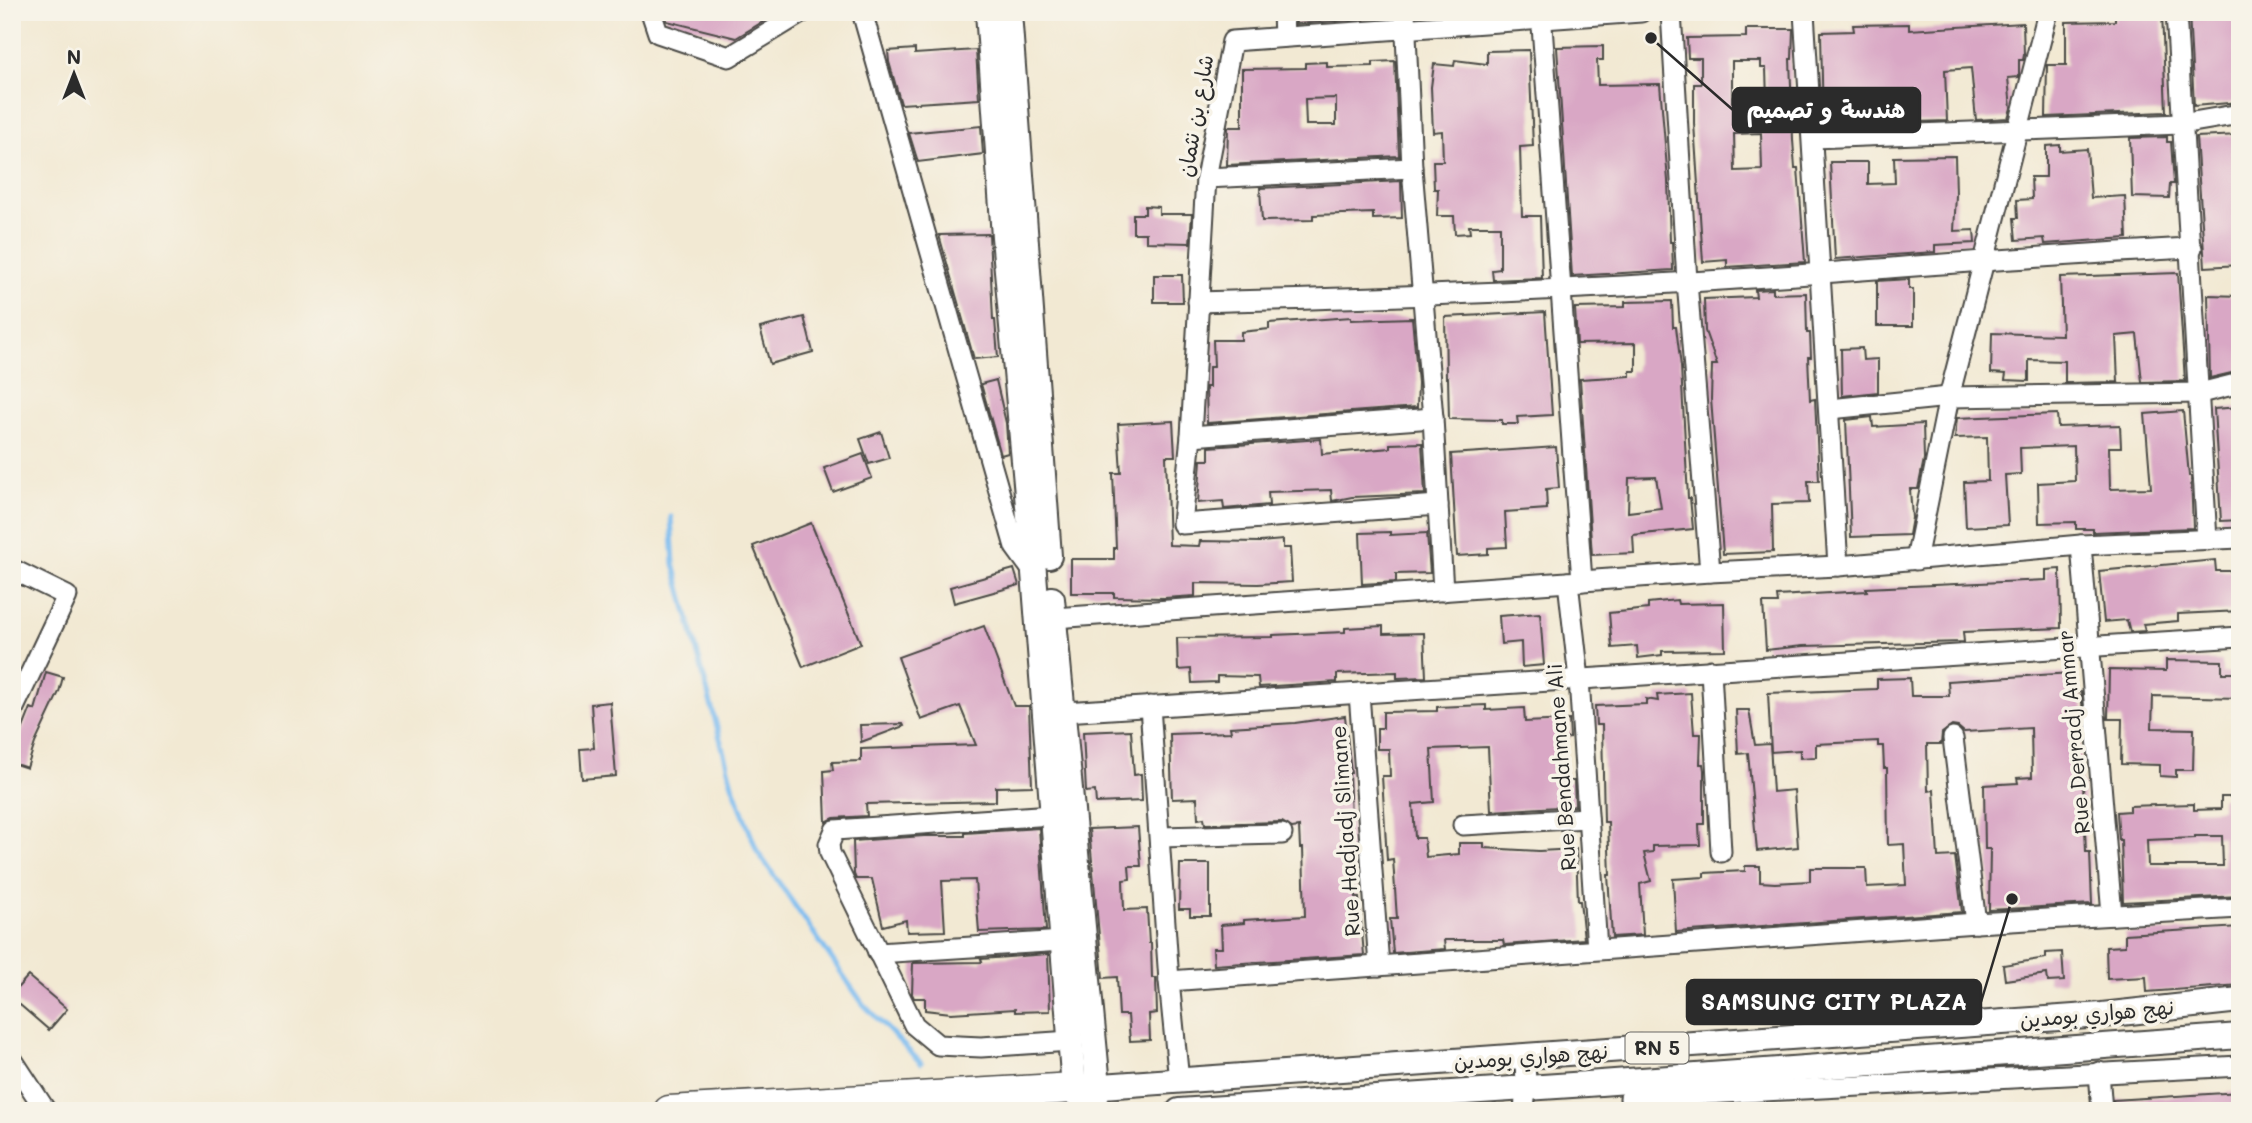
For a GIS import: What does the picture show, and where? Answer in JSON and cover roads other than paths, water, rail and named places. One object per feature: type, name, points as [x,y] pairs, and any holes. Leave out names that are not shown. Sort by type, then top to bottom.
[{"type":"highway","name":"RN 5","points":[[669,1111],[1088,1099]]},
{"type":"main road","points":[[988,12],[1004,237],[1034,573],[1064,712],[1088,1099]]},
{"type":"main road","points":[[1009,12],[1046,619],[1052,815],[1070,1041],[1088,1099]]},
{"type":"main road","name":"نهج هواري بومدين","points":[[1088,1099],[1178,1081],[2102,1015],[2240,1000]]},
{"type":"main road","name":"نهج هواري بومدين","points":[[1179,1111],[1525,1099],[1587,1084],[2240,1036]]},
{"type":"street","points":[[651,12],[658,33],[729,57],[803,12]]},
{"type":"street","points":[[862,12],[1015,547],[1034,573]]},
{"type":"street","points":[[1283,12],[1284,37]]},
{"type":"street","name":"شارع بن نثمان","points":[[1438,505],[1182,524],[1191,436],[1206,178],[1232,41],[1284,37],[1405,20],[1641,12]]},
{"type":"street","points":[[1671,12],[1687,281],[1710,572]]},
{"type":"street","points":[[1804,12],[1839,566]]},
{"type":"street","points":[[1916,560],[1949,397],[2048,12]]},
{"type":"street","points":[[2176,12],[2181,124],[2192,248],[2207,540]]},
{"type":"street","name":"Rue Bendahmane Ali","points":[[1542,16],[1597,949]]},
{"type":"street","points":[[1405,20],[1412,168],[1433,418],[1443,591]]},
{"type":"street","points":[[1813,138],[2181,124],[2240,114]]},
{"type":"street","points":[[1206,178],[1412,168]]},
{"type":"street","points":[[1198,302],[1422,297],[1560,290],[2192,248]]},
{"type":"street","points":[[1830,409],[1949,397],[2200,393],[2240,383]]},
{"type":"street","points":[[1191,436],[1433,418]]},
{"type":"street","points":[[1046,619],[1710,572],[1839,566],[2081,545],[2240,538]]},
{"type":"street","name":"Rue Derradj Ammar","points":[[2081,545],[2112,915]]},
{"type":"street","points":[[12,569],[67,596],[12,712]]},
{"type":"street","points":[[1064,712],[2240,636]]},
{"type":"street","points":[[1711,670],[1721,852]]},
{"type":"street","name":"Rue Hadjadj Slimane","points":[[1359,693],[1379,966]]},
{"type":"street","points":[[1150,706],[1178,1081]]},
{"type":"street","points":[[1953,738],[1976,923]]},
{"type":"street","points":[[1052,815],[835,830],[829,844],[830,853],[914,1025],[938,1045],[981,1047],[1070,1041]]},
{"type":"street","points":[[1463,825],[1588,818]]},
{"type":"street","points":[[1160,837],[1282,834]]},
{"type":"street","points":[[1169,981],[1976,923],[2240,908]]},
{"type":"street","points":[[878,953],[1063,941]]},
{"type":"street","points":[[1582,1054],[1587,1084],[1631,1104],[2099,1072],[2240,1066]]},
{"type":"street","points":[[1525,1058],[1525,1099]]},
{"type":"street","points":[[12,1059],[46,1111]]},
{"type":"street","points":[[1303,1071],[1307,1107]]},
{"type":"street","points":[[2099,1072],[2102,1111]]},
{"type":"waterway","points":[[671,517],[674,564],[732,784],[757,851],[863,1004],[921,1063]]},
{"type":"place","name":"هندسة و تصميم","points":[[1651,38]]},
{"type":"place","name":"SAMSUNG CITY PLAZA","points":[[2012,899]]}]
